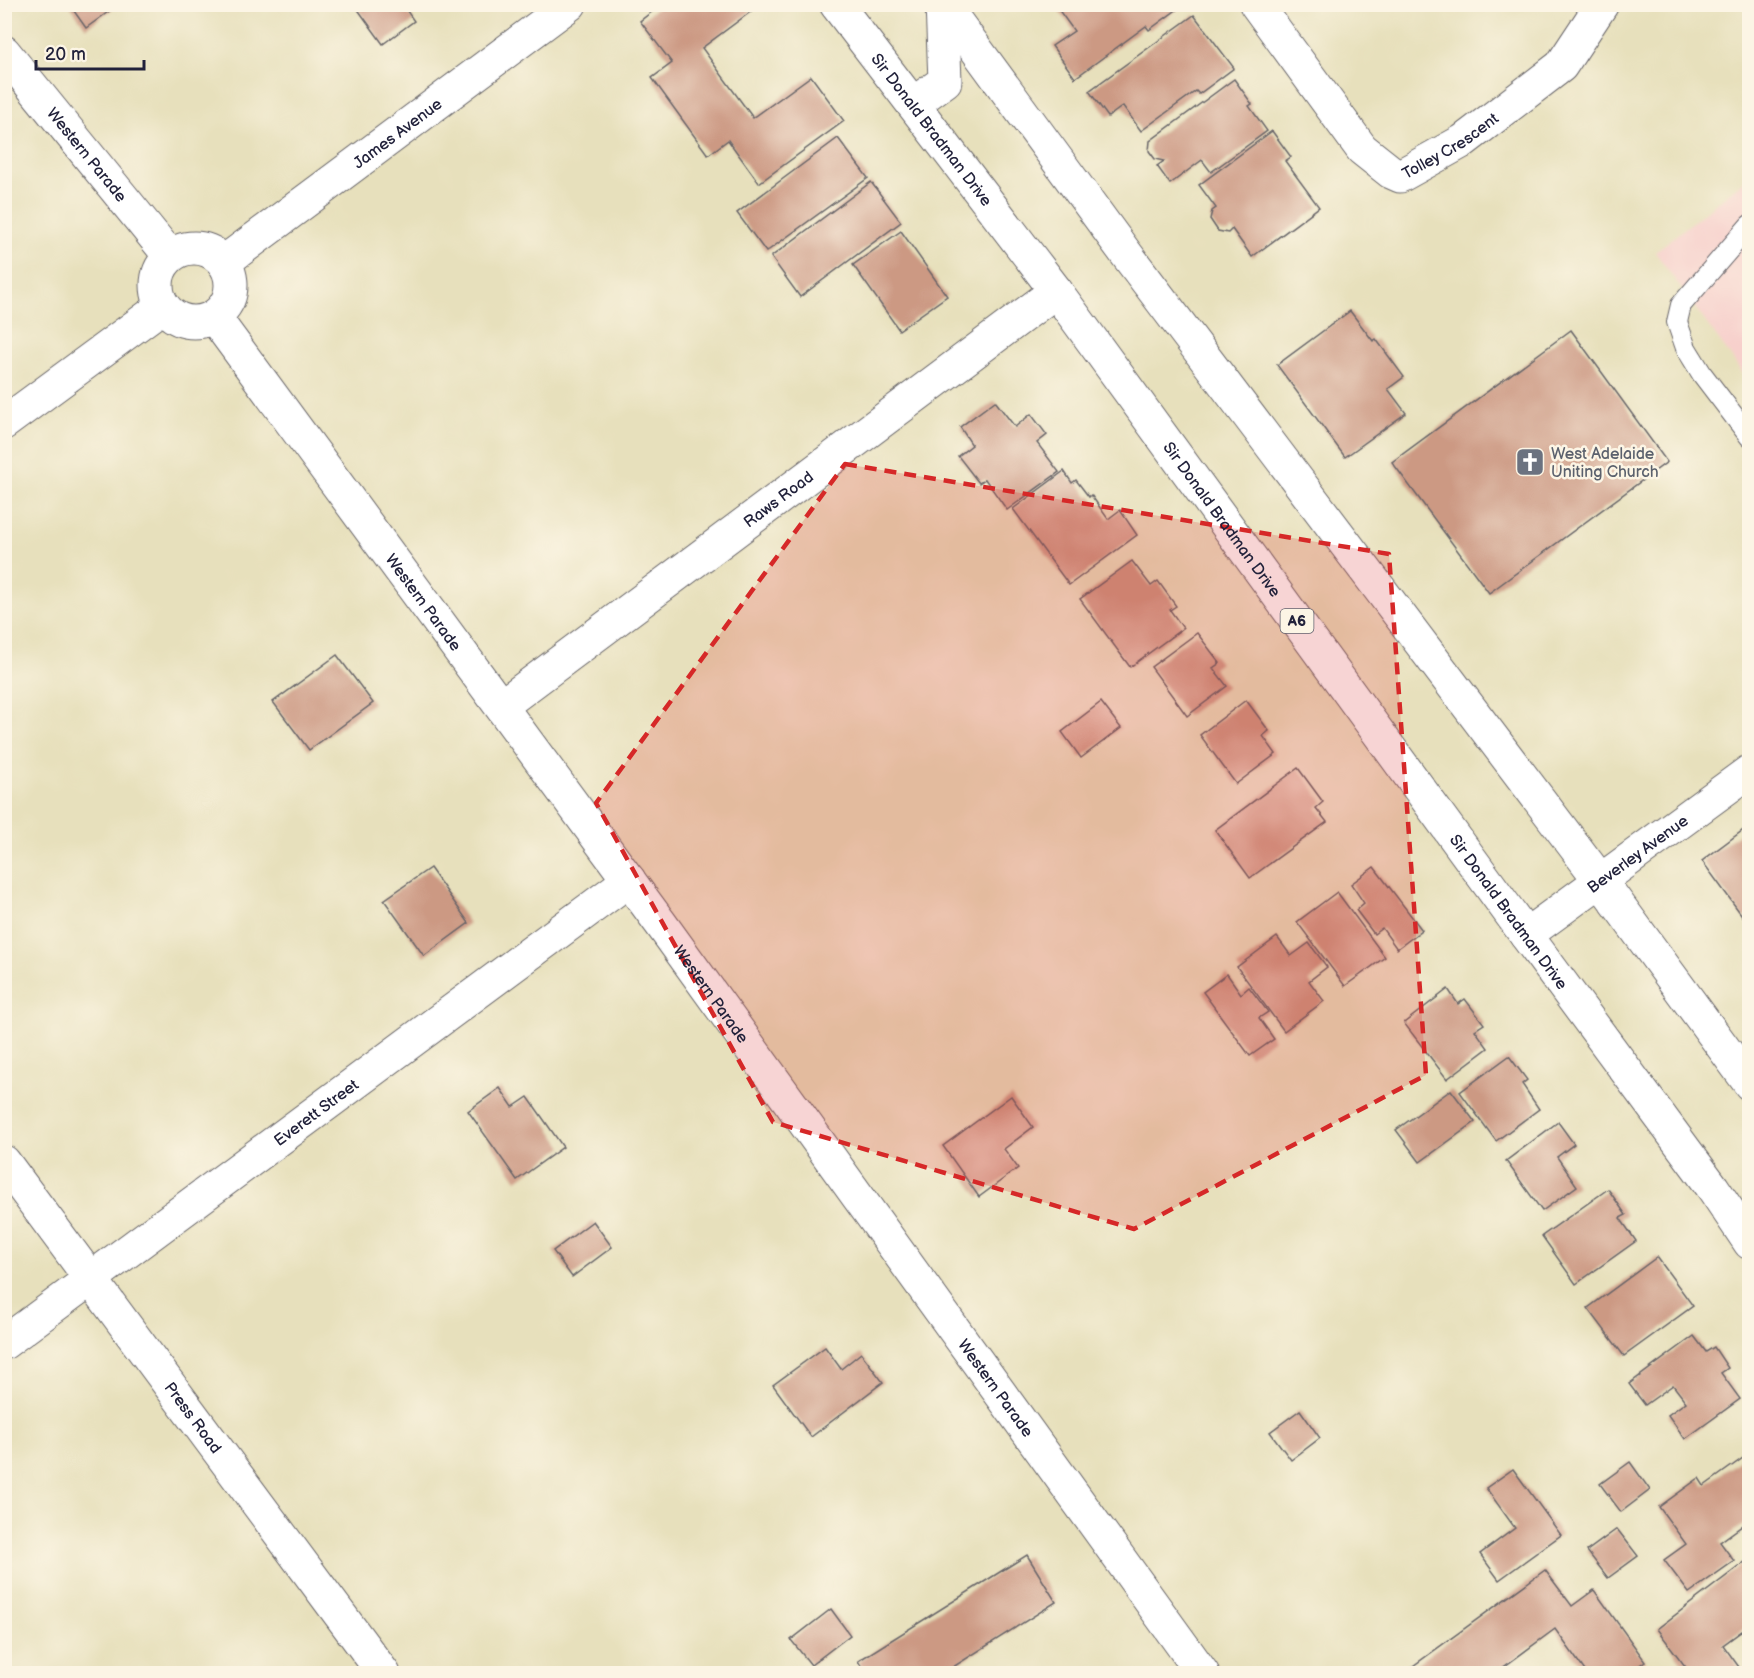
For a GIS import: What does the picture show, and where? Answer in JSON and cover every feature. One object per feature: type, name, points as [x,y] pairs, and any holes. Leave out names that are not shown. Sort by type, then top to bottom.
[{"type":"street","name":"James Avenue","points":[[224,262],[570,4]]},
{"type":"street","name":"Sir Donald Bradman Drive","points":[[836,4],[1056,291],[1713,1188],[1749,1243]]},
{"type":"street","points":[[913,104],[945,81],[943,4]]},
{"type":"street","points":[[943,4],[1127,255],[1600,880],[1749,1084]]},
{"type":"street","name":"Tolley Crescent","points":[[1256,4],[1362,149],[1391,172],[1400,176],[1463,141],[1561,66],[1602,4]]},
{"type":"street","name":"Western Parade","points":[[4,52],[170,256]]},
{"type":"street","points":[[182,249],[205,249],[224,262],[229,272],[230,297],[214,317],[200,322],[178,318],[163,306],[158,293],[160,270],[170,256],[182,249]]},
{"type":"street","name":"Raws Road","points":[[501,706],[1056,291]]},
{"type":"street","points":[[4,423],[163,306]]},
{"type":"street","name":"Western Parade","points":[[214,317],[629,880],[1203,1674]]},
{"type":"street","name":"Beverley Avenue","points":[[1526,935],[1749,771]]},
{"type":"street","name":"Everett Street","points":[[4,1343],[629,880]]},
{"type":"street","name":"Press Road","points":[[4,1162],[384,1674]]},
{"type":"lane","points":[[1749,225],[1681,305],[1677,322],[1686,348],[1702,374],[1749,437]]},
{"type":"highlighted area","points":[[845,464],[1389,554],[1426,1075],[1134,1229],[773,1122],[596,803]]},
{"type":"shaded area","points":[[1749,177],[1749,382],[1655,252]]},
{"type":"building","points":[[69,4],[119,4],[86,28]]},
{"type":"building","points":[[354,4],[402,4],[414,21],[383,44]]},
{"type":"building","points":[[662,4],[761,4],[702,48],[753,118],[811,76],[844,121],[759,183],[728,140],[708,155],[652,78],[672,63],[640,21]]},
{"type":"building","points":[[1065,4],[1176,4],[1179,8],[1149,30],[1146,26],[1075,78],[1052,46],[1074,31],[1058,9]]},
{"type":"building","points":[[1194,15],[1234,68],[1199,94],[1196,91],[1141,131],[1123,106],[1108,117],[1089,91]]},
{"type":"building","points":[[1234,79],[1252,104],[1249,106],[1267,131],[1211,172],[1202,160],[1170,184],[1157,166],[1164,161],[1155,159],[1149,151],[1150,141]]},
{"type":"building","points":[[1272,131],[1291,157],[1285,161],[1319,207],[1252,257],[1232,229],[1228,233],[1218,231],[1210,219],[1212,211],[1216,208],[1199,185]]},
{"type":"building","points":[[838,138],[868,178],[766,252],[737,213]]},
{"type":"building","points":[[871,182],[901,222],[800,297],[771,257]]},
{"type":"building","points":[[901,231],[947,296],[899,330],[853,265]]},
{"type":"building","points":[[1350,311],[1373,341],[1376,339],[1404,377],[1388,389],[1406,413],[1345,457],[1277,365]]},
{"type":"building","name":"West Adelaide Uniting Church","points":[[1571,330],[1667,462],[1489,593],[1392,462]]},
{"type":"building","points":[[995,401],[1015,427],[1031,414],[1047,435],[1037,443],[1059,472],[1007,510],[985,479],[979,483],[958,456],[972,445],[960,427]]},
{"type":"building","points":[[1064,471],[1072,483],[1076,480],[1089,497],[1091,495],[1108,519],[1120,510],[1137,535],[1069,585],[1013,509]]},
{"type":"building","points":[[1132,561],[1151,586],[1158,581],[1176,606],[1170,610],[1183,628],[1130,667],[1080,599]]},
{"type":"building","points":[[1197,633],[1220,663],[1213,668],[1227,686],[1187,716],[1151,667]]},
{"type":"building","points":[[337,655],[373,703],[309,750],[273,702]]},
{"type":"building","points":[[1246,700],[1269,731],[1263,736],[1276,754],[1236,784],[1200,735]]},
{"type":"building","points":[[1101,702],[1121,728],[1081,758],[1062,732]]},
{"type":"building","points":[[1298,768],[1323,802],[1316,808],[1327,822],[1250,878],[1215,830]]},
{"type":"building","points":[[1750,825],[1750,915],[1744,918],[1702,861]]},
{"type":"building","points":[[1374,867],[1422,930],[1397,949],[1382,928],[1374,934],[1356,910],[1364,903],[1351,884]]},
{"type":"building","points":[[430,868],[469,923],[424,956],[384,900]]},
{"type":"building","points":[[1337,892],[1385,957],[1345,986],[1297,922]]},
{"type":"building","points":[[1277,937],[1291,956],[1309,943],[1327,967],[1309,981],[1324,1001],[1284,1031],[1237,967]]},
{"type":"building","points":[[1227,974],[1241,994],[1249,987],[1268,1012],[1259,1018],[1274,1039],[1250,1056],[1203,992]]},
{"type":"building","points":[[1448,989],[1458,1004],[1465,999],[1484,1024],[1475,1030],[1488,1048],[1447,1079],[1404,1023]]},
{"type":"building","points":[[1509,1056],[1527,1080],[1522,1084],[1539,1109],[1496,1141],[1460,1092]]},
{"type":"building","points":[[500,1088],[513,1107],[528,1097],[563,1147],[517,1180],[468,1111]]},
{"type":"building","points":[[1451,1090],[1475,1122],[1420,1162],[1396,1130]]},
{"type":"building","points":[[1011,1096],[1033,1127],[1004,1149],[1018,1168],[979,1197],[943,1146]]},
{"type":"building","points":[[1558,1122],[1574,1144],[1557,1157],[1577,1186],[1542,1211],[1506,1161]]},
{"type":"building","points":[[1608,1189],[1626,1215],[1620,1218],[1636,1241],[1576,1284],[1542,1236]]},
{"type":"building","points":[[593,1221],[612,1247],[572,1277],[553,1251]]},
{"type":"building","points":[[1657,1257],[1693,1306],[1624,1356],[1588,1308]]},
{"type":"building","points":[[1694,1336],[1706,1352],[1714,1347],[1728,1368],[1721,1373],[1740,1399],[1685,1439],[1668,1415],[1686,1402],[1673,1385],[1645,1405],[1629,1384]]},
{"type":"building","points":[[825,1347],[841,1369],[861,1353],[883,1382],[811,1437],[773,1385]]},
{"type":"building","points":[[1300,1410],[1320,1438],[1291,1460],[1270,1432]]},
{"type":"building","points":[[1750,1453],[1750,1520],[1720,1542],[1734,1561],[1689,1593],[1664,1560],[1686,1544],[1659,1507],[1699,1478],[1704,1486]]},
{"type":"building","points":[[1630,1462],[1650,1490],[1621,1512],[1600,1484]]},
{"type":"building","points":[[1513,1469],[1561,1535],[1499,1580],[1480,1554],[1515,1528],[1486,1488]]},
{"type":"building","points":[[1617,1529],[1638,1556],[1608,1578],[1587,1551]]},
{"type":"building","points":[[1027,1555],[1056,1602],[942,1674],[866,1674],[858,1661]]},
{"type":"building","points":[[1750,1558],[1750,1625],[1723,1645],[1744,1674],[1691,1674],[1657,1629]]},
{"type":"building","points":[[1545,1570],[1572,1606],[1594,1590],[1645,1661],[1628,1674],[1587,1674],[1555,1629],[1494,1674],[1402,1674]]},
{"type":"building","points":[[831,1609],[850,1635],[811,1665],[791,1640]]},
{"type":"place","name":"West Adelaide Uniting Church","points":[[1530,462]]}]
